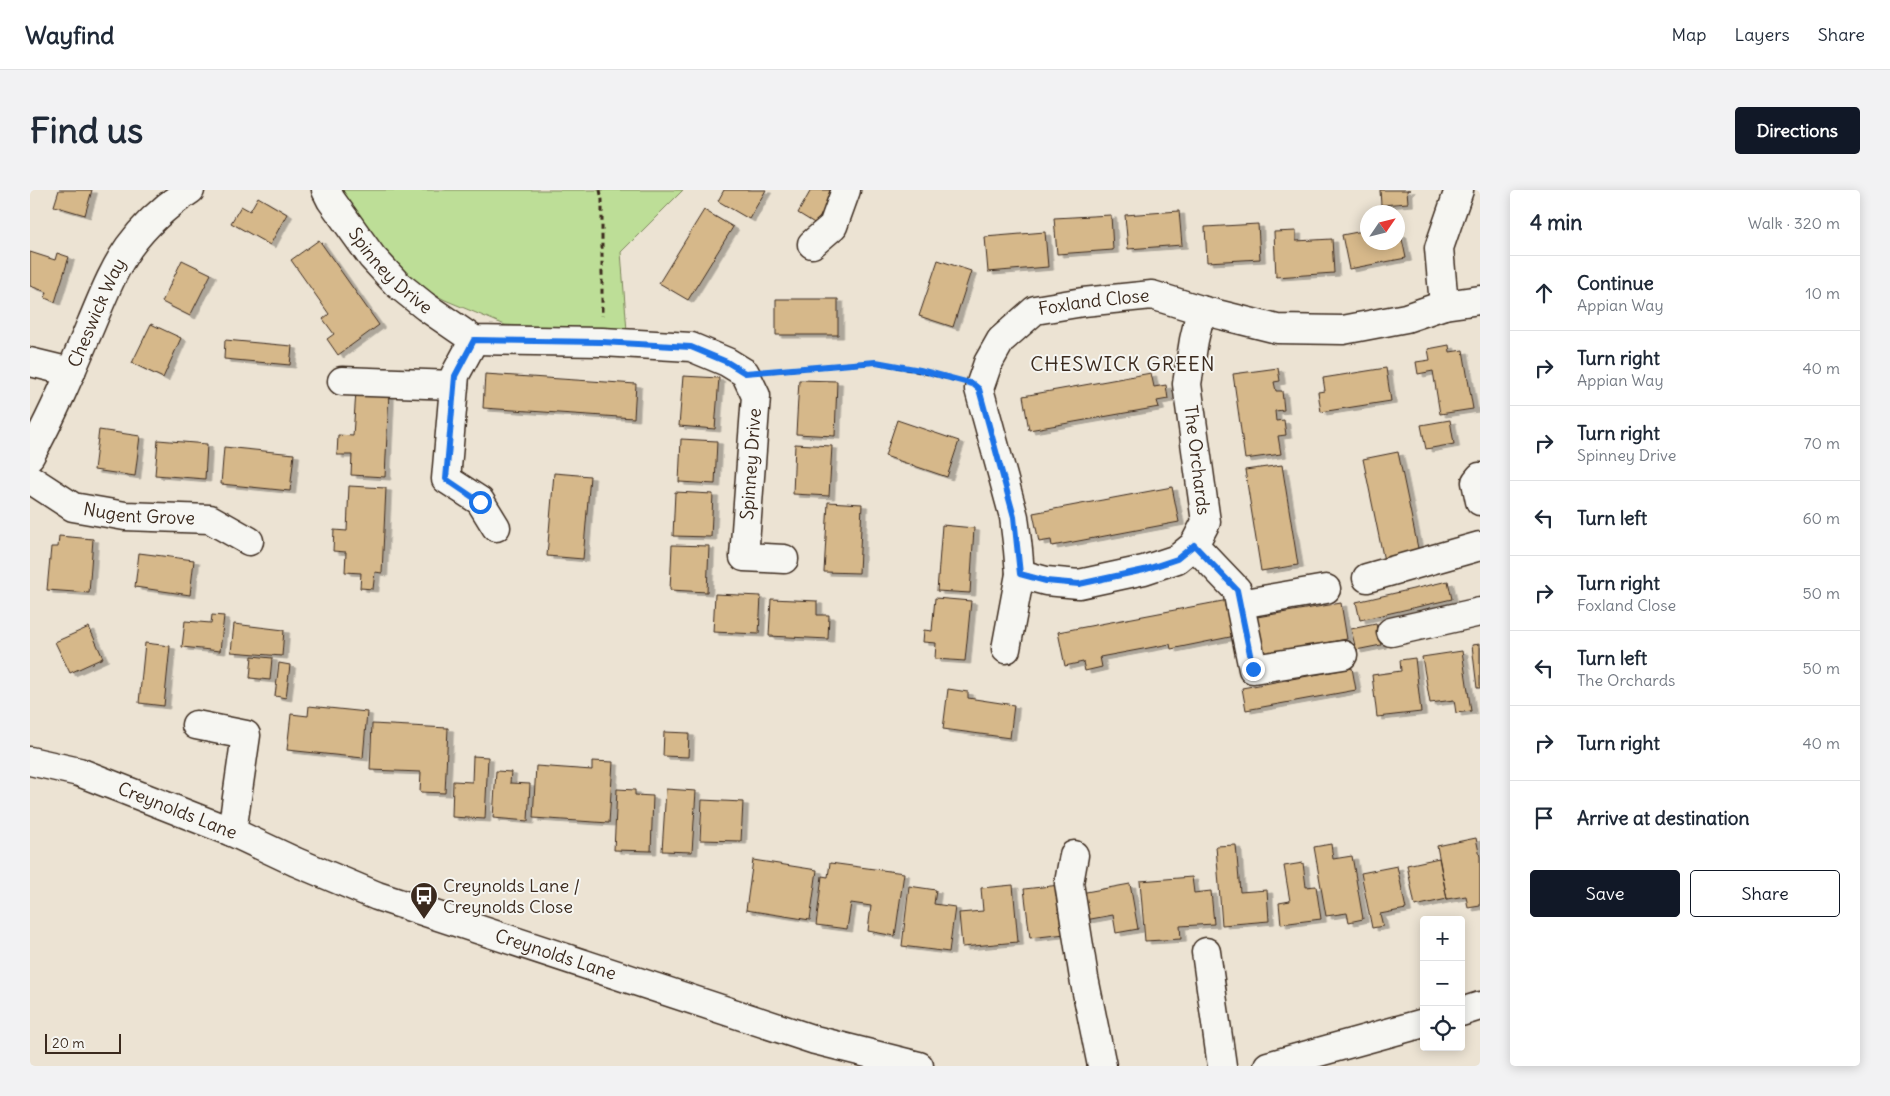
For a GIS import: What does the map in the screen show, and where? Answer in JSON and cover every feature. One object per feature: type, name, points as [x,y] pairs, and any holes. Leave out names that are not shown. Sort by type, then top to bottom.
[{"type":"street","name":"Spinney Drive","points":[[326,190],[331,200],[372,257],[396,283],[426,307],[474,340]]},
{"type":"street","points":[[812,244],[833,226],[846,190]]},
{"type":"street","points":[[1444,305],[1439,248],[1459,190]]},
{"type":"street","name":"Cheswick Way","points":[[30,456],[48,423],[71,372],[112,274],[129,247],[161,212],[187,191]]},
{"type":"street","name":"Foxland Close","points":[[979,389],[988,363],[1001,340],[1036,310],[1083,302],[1152,295],[1201,310],[1277,329],[1343,330],[1406,318],[1444,305],[1480,300]]},
{"type":"street","name":"The Orchards","points":[[1020,574],[1046,581],[1079,584],[1144,570],[1177,559],[1194,545],[1206,522],[1188,384],[1194,340],[1201,310]]},
{"type":"street","points":[[496,527],[480,502],[446,479],[455,376],[474,340],[602,342],[691,347],[714,355],[745,373]]},
{"type":"street","points":[[30,362],[71,372]]},
{"type":"street","name":"Spinney Drive","points":[[745,373],[756,396],[744,557],[784,559]]},
{"type":"street","points":[[342,381],[454,385]]},
{"type":"street","points":[[979,389],[1014,517],[1020,574],[1006,649]]},
{"type":"street","points":[[1480,477],[1476,482],[1480,501]]},
{"type":"street","name":"Nugent Grove","points":[[30,479],[73,507],[125,516],[210,519],[250,541]]},
{"type":"street","points":[[1194,545],[1237,590],[1253,669],[1343,655]]},
{"type":"street","points":[[1367,578],[1480,546]]},
{"type":"street","points":[[1240,604],[1326,588]]},
{"type":"street","points":[[1391,632],[1480,612]]},
{"type":"street","points":[[196,725],[246,735],[232,832]]},
{"type":"street","name":"Creynolds Lane","points":[[30,761],[79,772],[232,832],[296,862],[377,896],[816,1040],[919,1066]]},
{"type":"street","points":[[1074,855],[1069,883],[1084,978],[1102,1066]]},
{"type":"street","points":[[1206,952],[1222,1066]]},
{"type":"street","points":[[1465,1011],[1480,1006]]},
{"type":"street","points":[[1268,1066],[1420,1024]]},
{"type":"path","points":[[600,190],[602,200],[602,342]]},
{"type":"path","points":[[745,373],[876,362],[920,370],[973,384],[979,389]]},
{"type":"green space","points":[[341,190],[683,190],[621,252],[627,331],[505,325],[445,300],[413,283],[345,203]]},
{"type":"building","points":[[59,190],[92,190],[85,215],[54,206]]},
{"type":"building","points":[[724,190],[766,190],[749,219],[718,201]]},
{"type":"building","points":[[811,190],[835,190],[816,224],[798,213]]},
{"type":"building","points":[[1380,190],[1407,190],[1408,203],[1381,205]]},
{"type":"building","points":[[258,197],[287,214],[270,245],[231,223],[241,206],[250,211]]},
{"type":"building","points":[[704,210],[733,227],[688,300],[659,283]]},
{"type":"building","points":[[1179,211],[1182,245],[1128,249],[1125,215]]},
{"type":"building","points":[[1111,215],[1113,250],[1057,254],[1054,218]]},
{"type":"building","points":[[1258,224],[1260,259],[1207,262],[1205,227]]},
{"type":"building","points":[[1296,231],[1296,241],[1332,239],[1334,273],[1276,277],[1274,232]]},
{"type":"building","points":[[1045,232],[1048,267],[988,272],[985,237]]},
{"type":"building","points":[[1360,232],[1360,250],[1404,250],[1406,258],[1349,269],[1342,235]]},
{"type":"building","points":[[319,240],[379,325],[338,355],[327,339],[334,334],[323,319],[329,314],[291,260]]},
{"type":"building","points":[[30,252],[55,260],[57,253],[69,257],[55,302],[45,298],[47,292],[30,286]]},
{"type":"building","points":[[182,260],[211,274],[190,316],[162,302]]},
{"type":"building","points":[[938,260],[971,271],[953,327],[919,316]]},
{"type":"building","points":[[776,299],[838,299],[838,335],[776,335]]},
{"type":"building","points":[[151,324],[181,338],[163,378],[132,363]]},
{"type":"building","points":[[225,340],[292,346],[290,365],[224,359]]},
{"type":"building","points":[[1449,345],[1450,352],[1463,350],[1473,409],[1440,414],[1433,371],[1418,374],[1416,362],[1430,360],[1428,349]]},
{"type":"building","points":[[1278,368],[1280,381],[1274,382],[1276,391],[1282,391],[1284,410],[1275,411],[1276,421],[1284,420],[1286,435],[1278,436],[1281,454],[1245,459],[1233,374]]},
{"type":"building","points":[[1386,368],[1391,401],[1321,412],[1318,392],[1325,391],[1323,378]]},
{"type":"building","points":[[1151,373],[1154,387],[1166,385],[1168,399],[1157,401],[1159,407],[1029,430],[1023,396]]},
{"type":"building","points":[[485,374],[636,384],[634,418],[483,408]]},
{"type":"building","points":[[683,376],[719,378],[715,429],[679,426]]},
{"type":"building","points":[[799,380],[837,381],[835,436],[796,434]]},
{"type":"building","points":[[356,391],[389,392],[385,477],[351,475],[352,455],[337,455],[338,435],[353,436]]},
{"type":"building","points":[[897,420],[959,441],[947,477],[885,456]]},
{"type":"building","points":[[1450,420],[1454,444],[1426,449],[1421,425]]},
{"type":"building","points":[[99,430],[140,436],[135,476],[94,470]]},
{"type":"building","points":[[681,439],[717,441],[715,484],[679,482]]},
{"type":"building","points":[[158,440],[207,444],[205,479],[155,475]]},
{"type":"building","points":[[795,444],[832,446],[829,496],[793,494]]},
{"type":"building","points":[[224,447],[294,454],[290,491],[221,484]]},
{"type":"building","points":[[1398,452],[1419,553],[1384,561],[1363,459]]},
{"type":"building","points":[[1282,465],[1298,565],[1261,571],[1245,470]]},
{"type":"building","points":[[554,473],[590,476],[583,559],[547,556]]},
{"type":"building","points":[[349,486],[386,488],[382,573],[375,572],[373,589],[360,588],[361,573],[345,572],[346,552],[333,551],[334,530],[347,531]]},
{"type":"building","points":[[1172,487],[1179,522],[1052,546],[1051,540],[1039,542],[1033,513]]},
{"type":"building","points":[[675,492],[713,494],[711,537],[673,536]]},
{"type":"building","points":[[828,502],[862,504],[859,573],[824,572]]},
{"type":"building","points":[[942,525],[974,528],[970,593],[937,591]]},
{"type":"building","points":[[59,536],[93,539],[89,593],[47,590],[51,547],[58,547]]},
{"type":"building","points":[[672,545],[709,546],[707,592],[670,590]]},
{"type":"building","points":[[139,553],[194,560],[190,595],[135,587]]},
{"type":"building","points":[[1448,581],[1452,599],[1360,620],[1356,602]]},
{"type":"building","points":[[715,594],[761,596],[759,634],[713,632]]},
{"type":"building","points":[[935,598],[971,601],[965,661],[935,659],[936,643],[923,642],[924,630],[932,631]]},
{"type":"building","points":[[771,599],[817,601],[817,615],[829,615],[828,639],[769,636]]},
{"type":"building","points":[[1228,600],[1235,636],[1171,649],[1170,644],[1100,657],[1102,667],[1085,671],[1083,662],[1065,666],[1058,632]]},
{"type":"building","points":[[1341,603],[1347,639],[1264,654],[1257,617]]},
{"type":"building","points":[[212,615],[224,616],[220,651],[182,647],[185,621],[211,623]]},
{"type":"building","points":[[234,624],[284,630],[282,656],[231,652]]},
{"type":"building","points":[[1376,624],[1381,645],[1356,650],[1351,629]]},
{"type":"building","points":[[89,627],[103,658],[70,673],[55,642]]},
{"type":"building","points":[[145,643],[170,646],[164,706],[139,703]]},
{"type":"building","points":[[1480,644],[1480,688],[1477,688],[1472,645]]},
{"type":"building","points":[[1462,651],[1471,711],[1456,713],[1454,700],[1430,703],[1422,657]]},
{"type":"building","points":[[252,656],[272,658],[270,680],[250,678]]},
{"type":"building","points":[[1415,658],[1421,712],[1377,717],[1372,675],[1401,671],[1400,660]]},
{"type":"building","points":[[279,663],[290,665],[286,698],[275,696]]},
{"type":"building","points":[[1352,668],[1356,690],[1246,710],[1242,688]]},
{"type":"building","points":[[948,689],[968,692],[968,698],[1014,705],[1010,738],[943,729]]},
{"type":"building","points":[[309,706],[367,712],[363,758],[287,750],[291,714],[308,716]]},
{"type":"building","points":[[372,724],[448,728],[445,793],[420,792],[421,772],[370,770]]},
{"type":"building","points":[[664,732],[689,733],[688,757],[663,756]]},
{"type":"building","points":[[473,756],[488,757],[485,819],[452,817],[453,781],[472,782]]},
{"type":"building","points":[[592,761],[613,762],[609,823],[533,818],[536,766],[592,770]]},
{"type":"building","points":[[496,771],[511,772],[510,783],[530,784],[528,821],[493,818]]},
{"type":"building","points":[[617,789],[635,790],[635,795],[653,796],[651,851],[614,850]]},
{"type":"building","points":[[666,789],[696,791],[692,852],[662,851]]},
{"type":"building","points":[[702,800],[743,802],[741,841],[700,840]]},
{"type":"building","points":[[1476,838],[1480,857],[1480,906],[1468,908],[1466,896],[1447,899],[1437,846]]},
{"type":"building","points":[[1331,844],[1333,859],[1352,856],[1363,919],[1349,922],[1347,913],[1326,916],[1314,847]]},
{"type":"building","points":[[1236,845],[1240,892],[1267,890],[1269,921],[1222,925],[1216,846]]},
{"type":"building","points":[[1439,858],[1447,899],[1415,906],[1407,865]]},
{"type":"building","points":[[753,860],[817,870],[810,920],[746,910]]},
{"type":"building","points":[[830,863],[904,873],[895,936],[868,931],[871,906],[851,903],[847,929],[816,925],[822,876],[828,877]]},
{"type":"building","points":[[1303,863],[1306,887],[1316,886],[1321,919],[1281,924],[1279,903],[1290,901],[1284,866]]},
{"type":"building","points":[[1397,866],[1406,909],[1380,914],[1383,926],[1372,928],[1361,873]]},
{"type":"building","points":[[1192,877],[1194,893],[1211,891],[1214,924],[1180,926],[1181,939],[1145,941],[1140,881]]},
{"type":"building","points":[[1130,884],[1138,929],[1116,933],[1113,915],[1080,921],[1075,894]]},
{"type":"building","points":[[1013,885],[1018,942],[962,947],[959,913],[983,911],[981,888]]},
{"type":"building","points":[[1060,885],[1065,934],[1030,938],[1024,889]]},
{"type":"building","points":[[909,886],[936,890],[934,904],[955,907],[949,952],[902,946]]},
{"type":"place","name":"Creynolds Lane / Creynolds Close","points":[[424,920]]},
{"type":"district","name":"CHESWICK GREEN","points":[[1123,364]]},
{"type":"route","points":[[480,502],[446,479],[455,376],[474,340],[602,342],[691,347],[707,352],[745,373],[876,362],[920,370],[973,384],[979,389],[1014,517],[1020,574],[1046,581],[1079,584],[1144,570],[1177,559],[1194,545],[1237,590],[1253,669]]}]
